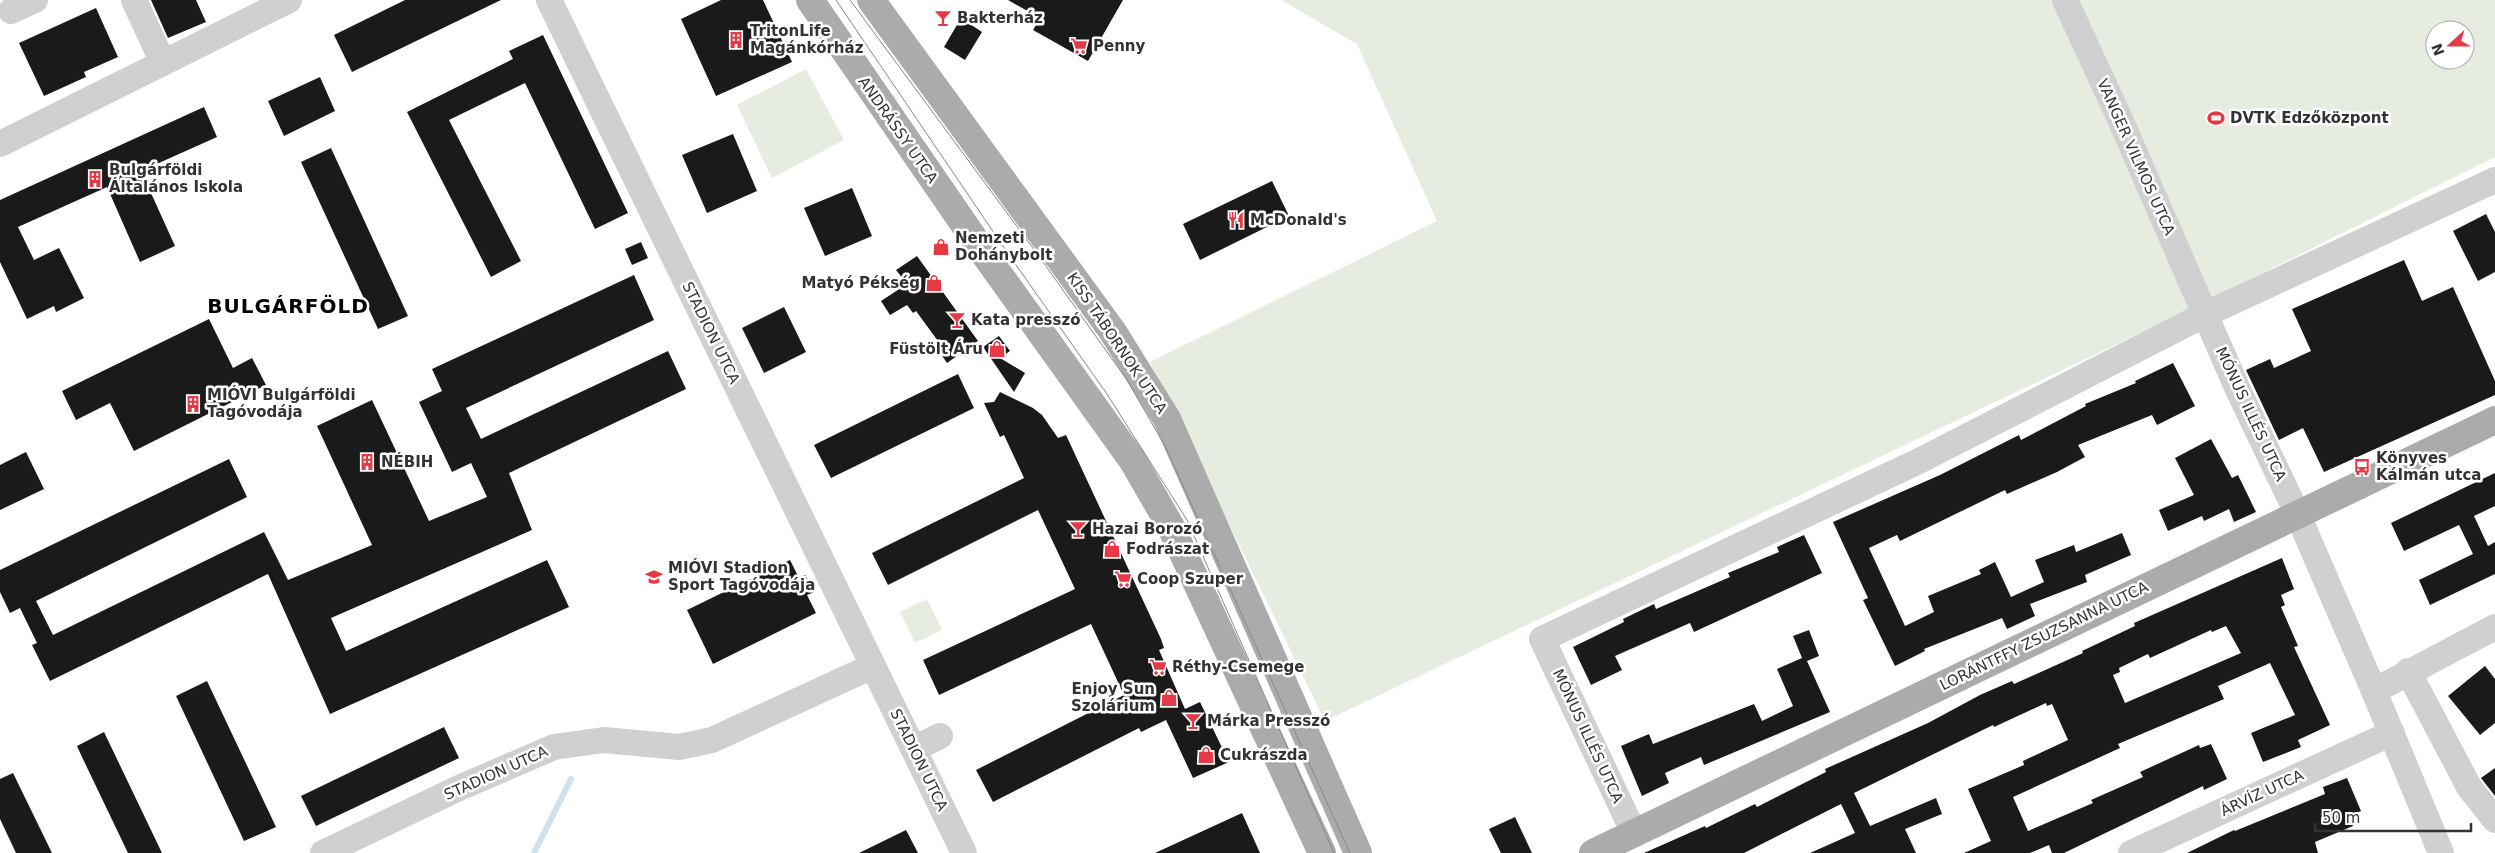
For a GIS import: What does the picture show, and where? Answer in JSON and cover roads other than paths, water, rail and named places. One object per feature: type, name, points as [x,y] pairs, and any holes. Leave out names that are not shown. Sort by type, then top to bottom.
[{"type":"main road","name":"ANDRÁSSY UTCA","points":[[810,0],[988,259],[1133,460],[1171,527],[1322,853]]},
{"type":"main road","name":"KISS TÁBORNOK UTCA","points":[[870,0],[1113,332],[1167,419],[1358,853]]},
{"type":"main road","name":"LORÁNTFFY ZSUZSANNA UTCA","points":[[1593,853],[2495,420]]},
{"type":"street","points":[[11,11],[35,0]]},
{"type":"street","points":[[134,0],[163,63]]},
{"type":"street","points":[[0,144],[289,0]]},
{"type":"street","name":"STADION UTCA","points":[[549,0],[964,853]]},
{"type":"street","name":"VANGER VILMOS UTCA","points":[[2065,0],[2206,314]]},
{"type":"street","points":[[2206,314],[2495,180]]},
{"type":"street","name":"MÓNUS ILLÉS UTCA","points":[[1634,833],[1542,639],[1919,461],[2206,314],[2239,392],[2298,514]]},
{"type":"street","points":[[2298,514],[2441,853]]},
{"type":"street","points":[[2374,691],[2408,671],[2495,627]]},
{"type":"street","name":"STADION UTCA","points":[[323,853],[459,788],[554,747],[604,740],[679,747],[712,740],[873,666]]},
{"type":"street","points":[[2408,671],[2469,787],[2495,820]]},
{"type":"street","name":"ÁRVÍZ UTCA","points":[[2131,853],[2392,734]]},
{"type":"street","points":[[914,749],[940,736]]},
{"type":"waterway","points":[[534,853],[571,779]]},
{"type":"tram line","points":[[836,0],[1009,255],[1107,394],[1187,520],[1334,853]]},
{"type":"tram line","points":[[850,0],[1038,255],[1127,380],[1165,446],[1350,853]]},
{"type":"place","name":"Bakterház","points":[[943,18]]},
{"type":"place","name":"TritonLife Magánkórház","points":[[736,40]]},
{"type":"place","name":"Penny","points":[[1079,46]]},
{"type":"place","name":"DVTK Edzőközpont","points":[[2216,118]]},
{"type":"place","name":"Bulgárföldi Általános Iskola","points":[[95,179]]},
{"type":"place","name":"McDonald's","points":[[1236,220]]},
{"type":"place","name":"Nemzeti Dohánybolt","points":[[941,247]]},
{"type":"place","name":"Matyó Pékség","points":[[934,283]]},
{"type":"place","name":"Kata presszó","points":[[957,320]]},
{"type":"place","name":"Füstölt Áru","points":[[997,349]]},
{"type":"place","name":"MIÓVI Bulgárföldi Tagóvodája","points":[[193,404]]},
{"type":"place","name":"NÉBIH","points":[[367,462]]},
{"type":"place","name":"Könyves Kálmán utca","points":[[2362,467]]},
{"type":"place","name":"Hazai Borozó","points":[[1078,529]]},
{"type":"place","name":"Fodrászat","points":[[1112,549]]},
{"type":"place","name":"MIÓVI Stadion Sport Tagóvodája","points":[[654,577]]},
{"type":"place","name":"Coop Szuper","points":[[1123,579]]},
{"type":"place","name":"Réthy-Csemege","points":[[1158,667]]},
{"type":"place","name":"Enjoy Sun Szolárium","points":[[1169,698]]},
{"type":"place","name":"Márka Presszó","points":[[1193,721]]},
{"type":"place","name":"Cukrászda","points":[[1206,755]]},
{"type":"district","name":"BULGÁRFÖLD","points":[[288,306]]}]
